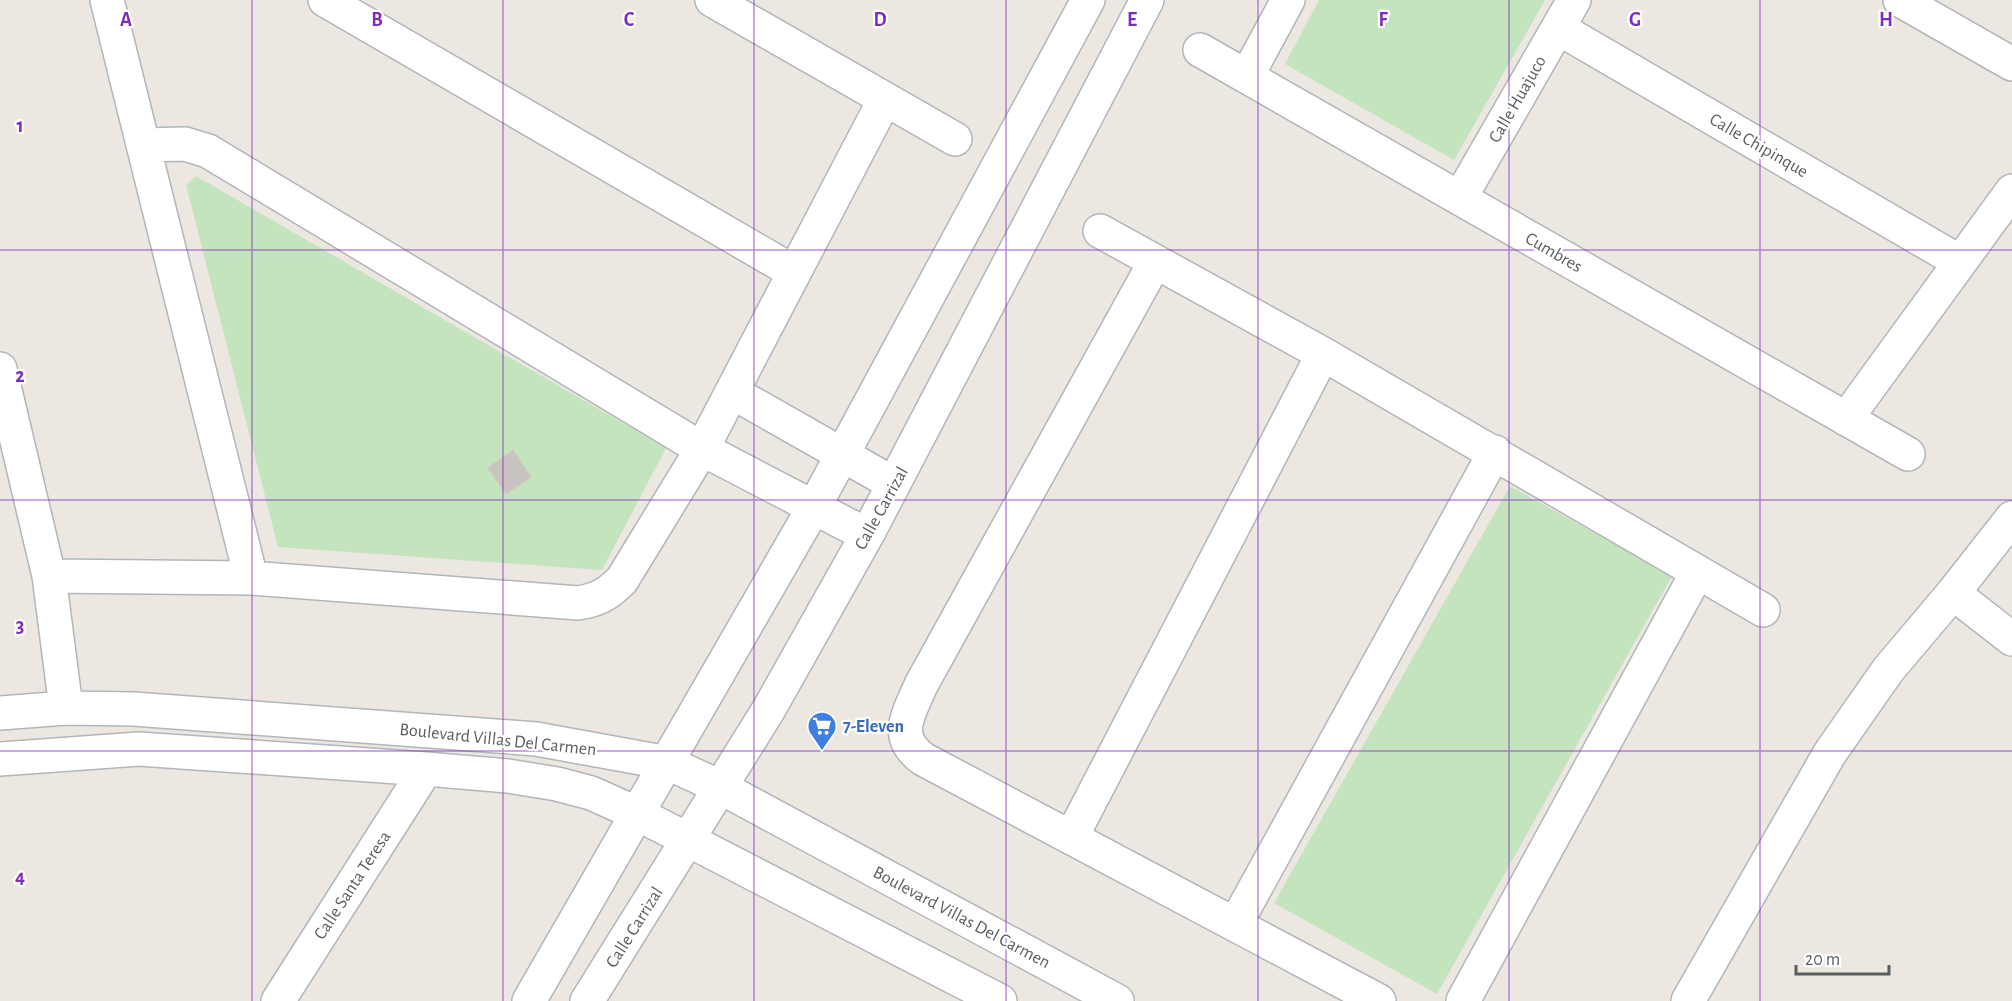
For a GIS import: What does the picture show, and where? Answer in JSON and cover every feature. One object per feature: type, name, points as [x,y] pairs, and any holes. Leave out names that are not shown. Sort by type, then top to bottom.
[{"type":"street","points":[[107,0],[251,578]]},
{"type":"street","points":[[325,0],[794,272]]},
{"type":"street","points":[[712,0],[955,139]]},
{"type":"street","points":[[583,1001],[536,992],[814,507],[1088,0]]},
{"type":"street","name":"Calle Carrizal","points":[[587,1001],[769,709],[867,535],[1147,0]]},
{"type":"street","points":[[1247,76],[1288,0]]},
{"type":"street","name":"Calle Huajuco","points":[[1460,198],[1574,0]]},
{"type":"street","points":[[1900,0],[2012,64]]},
{"type":"street","name":"Calle Chipinque","points":[[1558,28],[1960,262]]},
{"type":"street","name":"Cumbres","points":[[1200,50],[1908,454]]},
{"type":"street","points":[[49,576],[251,578],[578,603],[597,600],[608,594],[622,580],[702,448],[885,99]]},
{"type":"street","points":[[143,145],[185,144],[208,151],[702,448],[867,535]]},
{"type":"street","points":[[1846,419],[2012,191]]},
{"type":"street","points":[[1100,231],[1495,452],[1763,610]]},
{"type":"street","points":[[1155,262],[921,685],[906,721],[905,740],[912,751],[923,759],[1236,923],[1379,1001]]},
{"type":"street","points":[[1072,836],[1323,354]]},
{"type":"street","points":[[0,369],[49,576],[66,708]]},
{"type":"street","points":[[732,392],[894,484]]},
{"type":"street","points":[[1236,923],[1495,452]]},
{"type":"street","points":[[1689,1001],[1830,753],[1894,661],[1953,593],[2012,518]]},
{"type":"street","points":[[1463,1001],[1697,573]]},
{"type":"street","points":[[1953,593],[2012,639]]},
{"type":"street","name":"Boulevard Villas Del Carmen","points":[[0,713],[66,708],[134,709],[536,739],[668,763],[720,787],[1117,1001]]},
{"type":"street","name":"Boulevard Villas Del Carmen","points":[[0,759],[139,749],[426,769],[508,776],[557,784],[591,793],[638,814],[687,842],[1000,1001]]},
{"type":"street","name":"Calle Santa Teresa","points":[[278,1001],[426,769]]},
{"type":"green space","points":[[1319,0],[1545,0],[1454,160],[1285,64]]},
{"type":"green space","points":[[196,176],[666,448],[602,570],[278,547],[186,185]]},
{"type":"green space","points":[[1510,486],[1672,576],[1437,994],[1274,903]]},
{"type":"building","points":[[513,450],[531,477],[506,494],[488,468]]},
{"type":"place","name":"7-Eleven","points":[[822,752]]}]
